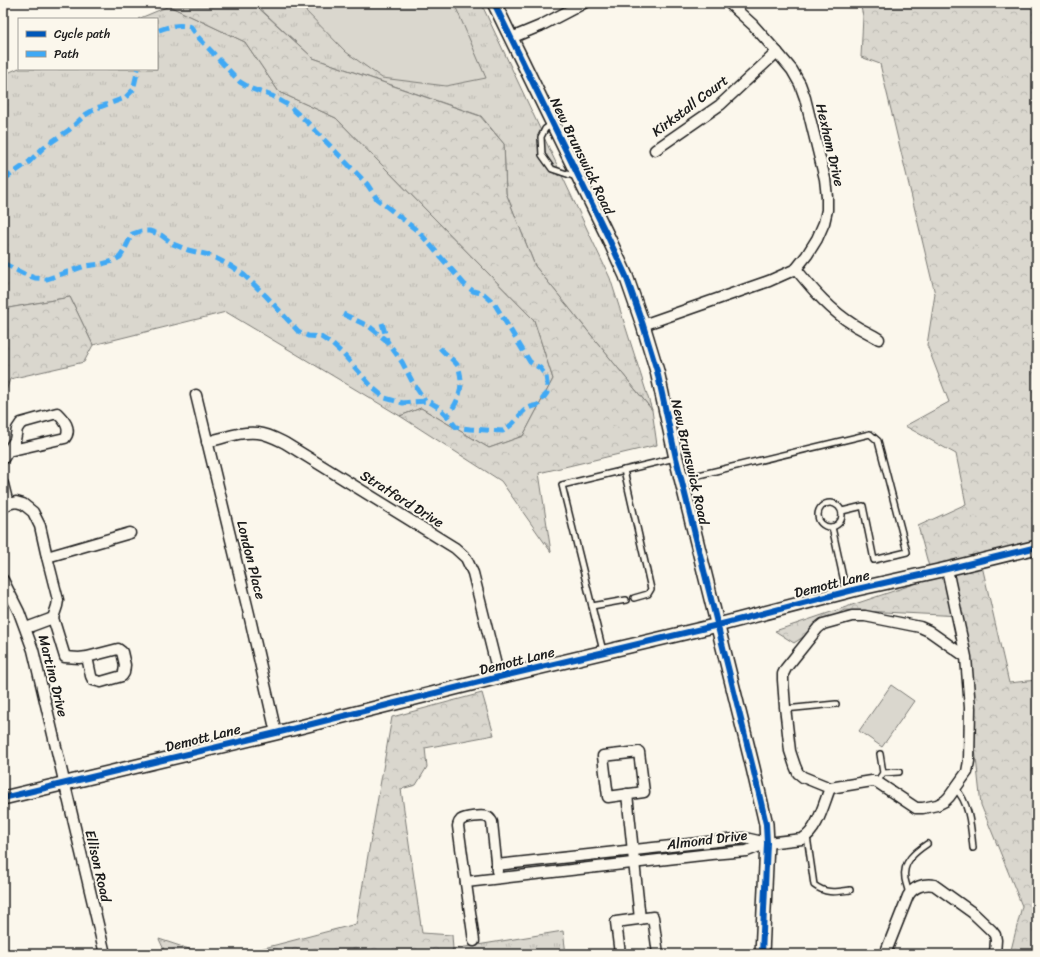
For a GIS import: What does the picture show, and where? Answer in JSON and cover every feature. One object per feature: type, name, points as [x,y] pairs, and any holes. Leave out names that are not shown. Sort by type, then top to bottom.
[{"type":"street","name":"New Brunswick Road","points":[[494,3],[626,276],[657,371],[676,458],[766,824],[767,844],[762,954]]},
{"type":"street","points":[[511,38],[540,26],[584,3]]},
{"type":"street","name":"Hexham Drive","points":[[643,325],[769,281],[796,269],[817,239],[824,223],[827,210],[825,179],[805,98],[800,84],[792,70],[777,52],[753,25],[729,3]]},
{"type":"street","name":"Kirkstall Court","points":[[655,150],[720,105],[777,52]]},
{"type":"street","points":[[796,269],[816,293],[834,311],[854,325],[879,339]]},
{"type":"street","name":"London Place","points":[[196,395],[276,733]]},
{"type":"street","points":[[57,414],[65,421],[67,431],[65,438],[6,455],[15,440],[21,423],[57,414]]},
{"type":"street","name":"Stratford Drive","points":[[207,442],[246,433],[259,433],[274,438],[285,443],[455,548],[466,558],[473,572],[499,677]]},
{"type":"street","points":[[3,484],[6,506],[16,502],[23,504],[33,512],[40,526],[58,600],[53,618],[65,657],[88,657]]},
{"type":"street","points":[[47,557],[130,533]]},
{"type":"street","name":"Demott Lane","points":[[3,798],[718,625],[846,592],[1037,547]]},
{"type":"street","points":[[946,569],[966,657],[970,708],[969,760],[967,772],[945,801],[937,805],[923,808],[916,808],[877,782],[872,781],[830,788],[803,777],[798,773],[790,751],[783,674],[786,668],[818,628],[824,624],[852,616],[865,616],[920,627],[929,631],[966,657]]},
{"type":"street","name":"Martino Drive","points":[[3,580],[26,628],[33,650],[64,784]]},
{"type":"street","points":[[26,628],[53,618]]},
{"type":"street","points":[[639,752],[644,792],[627,794],[608,797],[603,756],[639,752]]},
{"type":"street","name":"Ellison Road","points":[[64,784],[105,954]]},
{"type":"street","points":[[767,844],[802,839],[807,836],[814,827],[830,788]]},
{"type":"street","points":[[627,794],[640,919]]},
{"type":"street","points":[[474,941],[458,826],[459,823],[465,818],[484,816],[492,822],[498,879]]},
{"type":"street","name":"Almond Drive","points":[[496,865],[745,838],[767,844]]},
{"type":"street","name":"Almond Drive","points":[[466,882],[747,851],[767,844]]},
{"type":"street","points":[[885,954],[909,894],[914,889],[922,885],[929,884],[934,885],[973,913],[992,931],[996,940],[994,954]]},
{"type":"street","points":[[620,954],[616,922],[653,917],[658,954]]},
{"type":"lane","points":[[553,123],[545,130],[541,138],[542,155],[552,169],[579,178]]},
{"type":"lane","points":[[682,479],[870,434],[878,441],[907,552],[874,560],[863,506],[842,511]]},
{"type":"lane","points":[[603,652],[562,485],[676,458]]},
{"type":"lane","points":[[624,470],[652,589],[648,594],[634,598]]},
{"type":"lane","points":[[833,502],[837,504],[842,511],[839,523],[832,527],[824,526],[818,520],[817,516],[819,508],[825,503],[833,502]]},
{"type":"lane","points":[[832,527],[846,592]]},
{"type":"lane","points":[[592,606],[626,600]]},
{"type":"lane","points":[[785,709],[836,704]]},
{"type":"lane","points":[[877,782],[883,773],[880,754]]},
{"type":"lane","points":[[883,773],[899,772]]},
{"type":"lane","points":[[955,788],[959,792],[969,816],[974,848]]},
{"type":"lane","points":[[807,836],[814,885],[820,890],[832,893],[850,890]]},
{"type":"lane","points":[[909,894],[904,877],[906,863],[916,852],[927,844]]},
{"type":"green space","points":[[215,3],[253,3],[313,58],[480,116],[504,144],[506,193],[535,266],[652,410],[657,445],[539,473],[551,552],[501,481],[400,416],[421,408],[489,448],[523,436],[553,379],[534,320],[336,118],[279,92],[245,42],[169,6],[213,6]]},
{"type":"green space","points":[[254,3],[481,3],[610,278],[652,410],[535,266],[506,193],[504,144],[481,116],[313,58]]},
{"type":"green space","points":[[298,3],[454,3],[486,78],[446,86],[382,78],[346,52]]},
{"type":"green space","points":[[860,3],[1037,3],[1037,551],[982,566],[1009,683],[1037,680],[1037,954],[1010,954],[1022,906],[981,805],[961,616],[844,610],[794,643],[775,631],[932,578],[918,526],[966,504],[956,454],[905,426],[949,402],[927,345],[935,294],[880,64],[861,57],[863,16]]},
{"type":"green space","points":[[169,6],[245,42],[279,92],[336,118],[534,320],[553,379],[523,436],[489,448],[421,408],[400,416],[226,312],[93,345],[70,297],[3,309],[3,75],[18,68],[18,70],[158,70],[158,18],[140,18]]},
{"type":"green space","points":[[70,297],[93,345],[84,362],[10,379],[3,400],[3,309]]},
{"type":"green space","points":[[891,685],[914,701],[882,747],[859,731]]},
{"type":"green space","points":[[482,693],[494,735],[425,748],[427,767],[416,785],[401,789],[422,933],[452,935],[453,949],[448,954],[241,954],[356,924],[392,717]]},
{"type":"green space","points":[[563,931],[566,954],[448,954],[453,949]]},
{"type":"green space","points":[[159,939],[204,954],[166,954]]},
{"type":"marked path","points":[[3,263],[24,274],[35,278],[47,279],[85,266],[113,261],[120,257],[132,234],[141,231],[150,231],[161,235],[173,244],[188,250],[209,255],[231,266],[244,275],[266,296],[298,331],[308,336],[321,337],[332,344],[344,355],[374,389],[385,398],[403,403],[428,401],[438,407],[456,427],[503,431],[511,425],[522,412],[528,408],[538,405],[547,393],[546,376],[540,368],[530,362],[494,303],[484,294],[473,291],[464,284],[419,232],[377,199],[367,184],[306,121],[288,105],[272,96],[252,89],[240,82],[198,37],[191,27],[174,26],[158,31]]},
{"type":"marked path","points":[[3,180],[29,162],[44,147],[69,130],[85,115],[97,108],[125,98],[133,90],[138,70]]},
{"type":"marked path","points":[[343,314],[370,327],[387,341],[402,362],[425,401]]},
{"type":"marked path","points":[[382,323],[387,340]]},
{"type":"marked path","points":[[440,348],[458,366],[461,380],[458,399],[447,416]]},
{"type":"cycle path","points":[[494,3],[626,276],[657,371],[676,458],[766,824],[767,843],[762,954]]},
{"type":"cycle path","points":[[3,798],[718,625],[857,589],[1037,547]]}]
